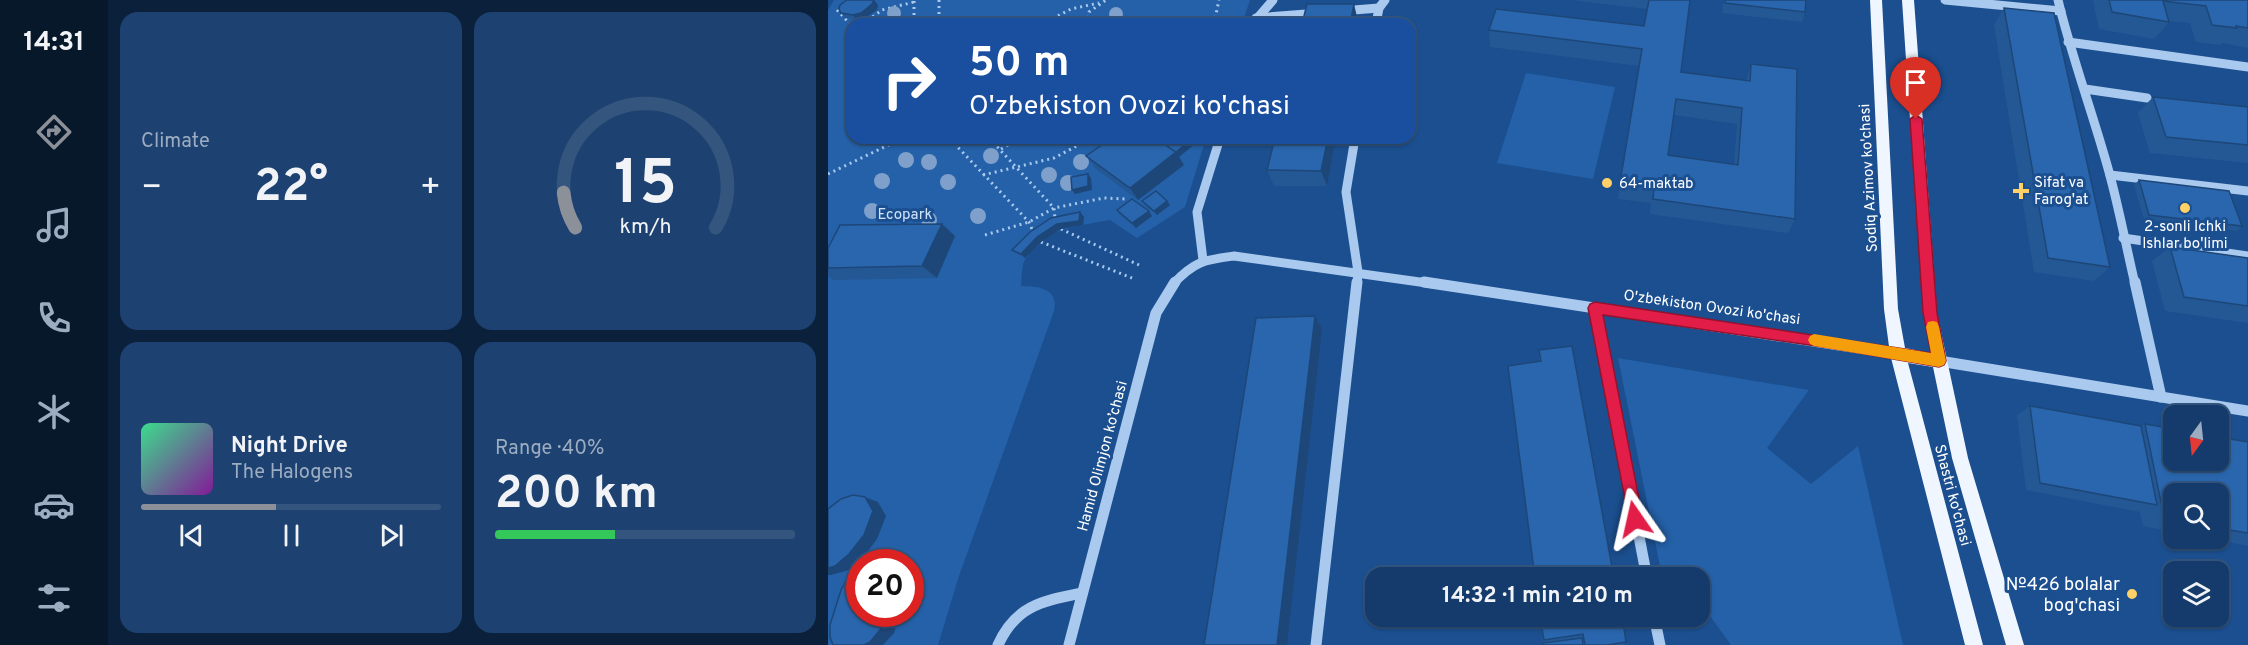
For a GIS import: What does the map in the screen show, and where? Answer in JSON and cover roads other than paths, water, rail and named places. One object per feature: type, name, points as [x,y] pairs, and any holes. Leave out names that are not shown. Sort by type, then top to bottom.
[{"type":"main road","name":"Sodiq Azimov ko'chasi","points":[[1876,0],[1891,309],[1898,354]]},
{"type":"main road","points":[[1908,0],[1930,313],[1939,361]]},
{"type":"main road","name":"O'zbekiston Ovozi ko'chasi","points":[[1898,354],[1939,361]]},
{"type":"main road","name":"Shastri ko'chasi","points":[[1898,354],[1974,645]]},
{"type":"main road","name":"Shastri ko'chasi","points":[[1939,361],[1960,458],[2015,645]]},
{"type":"street","points":[[1258,18],[1273,0]]},
{"type":"street","points":[[1377,18],[1379,8],[1385,0]]},
{"type":"street","points":[[1945,0],[2061,11]]},
{"type":"street","points":[[2058,0],[2068,42],[2085,89],[2110,175],[2161,397]]},
{"type":"street","points":[[1334,12],[1379,8]]},
{"type":"street","points":[[1280,18],[1323,13]]},
{"type":"street","points":[[2068,42],[2248,67]]},
{"type":"street","points":[[2085,89],[2147,98]]},
{"type":"street","points":[[1203,260],[1197,212],[1218,144]]},
{"type":"street","points":[[1316,645],[1358,272],[1346,192],[1354,144]]},
{"type":"street","points":[[2110,175],[2248,191]]},
{"type":"street","points":[[2123,238],[2248,256]]},
{"type":"street","name":"O'zbekiston Ovozi ko'chasi","points":[[1175,279],[1203,260],[1224,255],[1244,256],[1898,354]]},
{"type":"street","name":"Hamid Olimjon ko’chasi","points":[[1069,645],[1156,313],[1175,279]]},
{"type":"street","points":[[1595,308],[1645,567]]},
{"type":"street","name":"O'zbekiston Ovozi ko'chasi","points":[[1939,361],[2248,411]]},
{"type":"street","points":[[998,645],[1001,637],[1023,613],[1039,602],[1082,593]]},
{"type":"street","points":[[1656,627],[1660,645]]},
{"type":"place","name":"64-maktab","points":[[1607,183]]},
{"type":"place","name":"Sifat va Farog'at","points":[[2021,191]]},
{"type":"place","name":"2-sonli Ichki Ishlar bo'limi","points":[[2185,208]]},
{"type":"place","name":"№426 bolalar bog'chasi","points":[[2132,594]]},
{"type":"park label","name":"Ecopark","points":[[905,214]]}]
